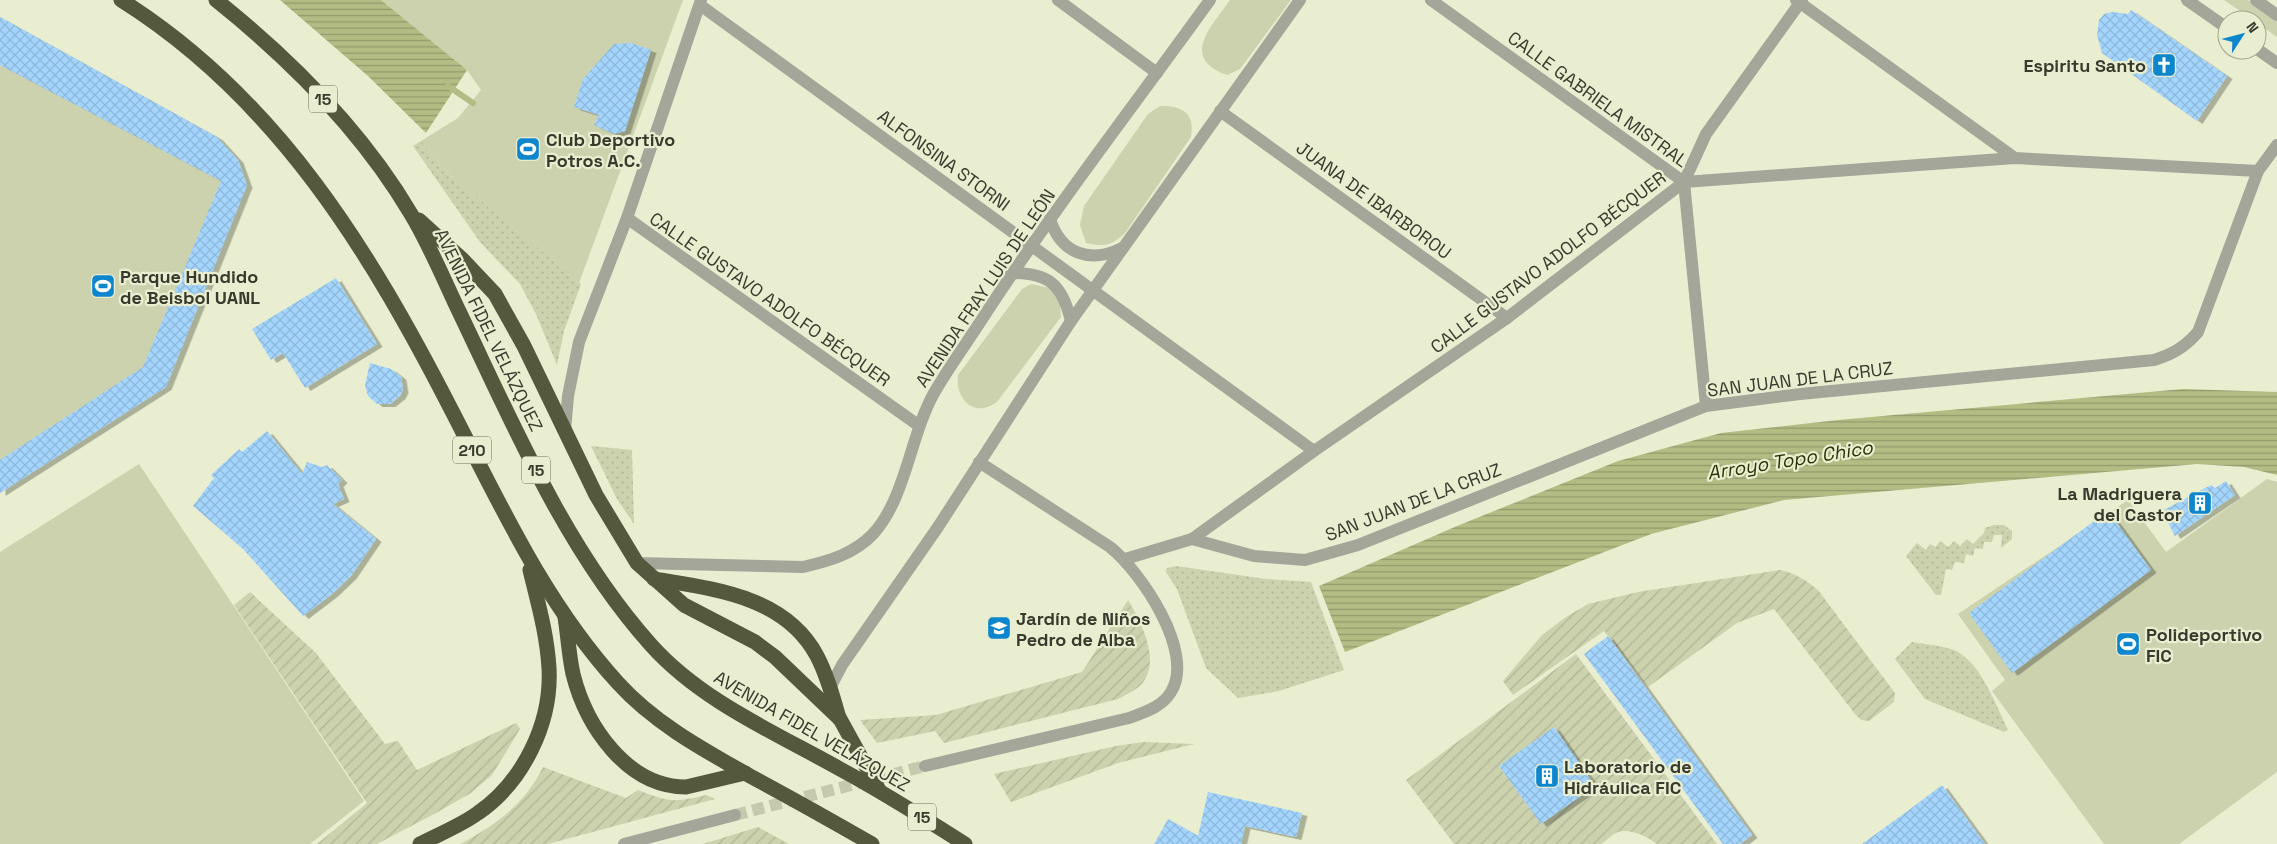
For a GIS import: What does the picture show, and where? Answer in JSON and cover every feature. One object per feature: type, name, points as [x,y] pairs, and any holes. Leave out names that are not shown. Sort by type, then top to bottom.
[{"type":"highway","name":"210","points":[[121,0],[144,14],[206,62],[258,112],[310,175],[393,299],[528,559],[564,616],[618,683],[644,708],[707,752],[872,844]]},
{"type":"highway","name":"AVENIDA FIDEL VELÁZQUEZ","points":[[216,0],[242,21],[309,84],[358,138],[412,214],[543,483],[620,607],[653,647],[708,693],[758,724],[880,790],[965,844]]},
{"type":"highway","points":[[412,214],[462,259],[495,294],[511,320],[596,495],[637,563],[684,605],[755,642],[775,657],[840,720]]},
{"type":"highway","points":[[420,844],[478,814],[492,802],[523,766],[541,727],[549,670],[546,636],[528,559]]},
{"type":"highway","points":[[654,579],[733,593],[763,605],[785,619],[803,637],[816,656],[830,688],[840,720],[880,790]]},
{"type":"highway","points":[[564,616],[574,674],[582,698],[600,734],[618,756],[652,780],[676,787],[686,787],[745,773]]},
{"type":"street","points":[[1058,0],[1157,73]]},
{"type":"street","name":"AVENIDA FRAY LUIS DE LEÓN","points":[[637,563],[803,567],[829,562],[854,550],[873,534],[887,514],[898,488],[918,425],[934,392],[1011,273],[1210,0]]},
{"type":"street","points":[[830,688],[842,665],[980,462],[1071,321],[1300,0]]},
{"type":"street","name":"CALLE GABRIELA MISTRAL","points":[[1431,0],[1684,182],[1706,406]]},
{"type":"street","points":[[2187,0],[2217,21]]},
{"type":"street","points":[[2256,0],[2277,15]]},
{"type":"street","points":[[1684,182],[1706,134],[1799,1],[2014,158]]},
{"type":"street","points":[[565,431],[568,396],[579,342],[627,218],[700,2]]},
{"type":"street","name":"ALFONSINA STORNI","points":[[700,2],[1314,450]]},
{"type":"street","name":"JUANA DE IBARBOROU","points":[[1220,111],[1507,318]]},
{"type":"street","name":"SAN JUAN DE LA CRUZ","points":[[1192,540],[1254,556],[1305,560],[1358,545],[1706,406],[1800,394],[2154,360],[2172,354],[2187,345],[2198,332],[2258,171],[2277,146]]},
{"type":"street","name":"CALLE GUSTAVO ADOLFO BÉCQUER","points":[[1125,559],[1192,540],[1314,450],[1507,318],[1684,182],[2014,158],[2258,171]]},
{"type":"street","name":"CALLE GUSTAVO ADOLFO BÉCQUER","points":[[627,218],[918,425]]},
{"type":"street","points":[[1050,219],[1058,239],[1077,253],[1097,256],[1110,254],[1123,248]]},
{"type":"street","points":[[1011,273],[1030,273],[1051,282],[1060,290],[1071,321]]},
{"type":"street","points":[[924,766],[1129,718],[1150,711],[1165,700],[1176,680],[1176,660],[1170,637],[1158,609],[1142,581],[1125,559],[1110,547],[980,462]]},
{"type":"street","points":[[624,844],[735,815]]},
{"type":"shaded area","name":"Club Deportivo Potros A.C.","points":[[381,0],[683,0],[579,283],[452,177],[421,141],[458,118],[481,90],[467,70]]},
{"type":"shaded area","points":[[1230,0],[1291,0],[1240,69],[1227,75],[1213,68],[1205,60],[1202,51],[1208,31]]},
{"type":"shaded area","points":[[2224,0],[2248,0],[2262,10],[2238,10]]},
{"type":"shaded area","points":[[2267,13],[2277,20],[2277,37],[2267,30]]},
{"type":"shaded area","name":"Parque Hundido de Beisbol UANL","points":[[0,17],[217,137],[238,160],[247,185],[166,387],[0,493]]},
{"type":"shaded area","points":[[1160,106],[1175,107],[1186,113],[1191,122],[1191,137],[1125,233],[1111,243],[1098,245],[1086,243],[1080,225],[1084,206],[1148,114]]},
{"type":"shaded area","points":[[421,141],[452,177],[581,284],[564,331],[557,365],[536,314],[520,284],[480,242],[413,146]]},
{"type":"shaded area","points":[[1031,284],[1050,288],[1060,303],[1061,317],[997,402],[989,407],[974,407],[963,399],[958,384],[958,375],[1022,289]]},
{"type":"shaded area","points":[[591,446],[632,450],[634,524],[617,499]]},
{"type":"shaded area","points":[[139,464],[364,801],[310,844],[0,844],[0,552]]},
{"type":"shaded area","name":"Polideportivo FIC","points":[[2267,479],[2277,482],[2277,772],[2179,844],[2104,844],[1992,691],[2005,680],[1958,614],[2128,500],[2166,552]]},
{"type":"shaded area","points":[[1994,525],[2004,525],[2012,531],[2012,539],[2001,548],[2002,535],[1994,535],[1992,542],[1984,542],[1983,549],[1975,548],[1973,556],[1966,554],[1964,563],[1955,562],[1952,570],[1946,569],[1941,595],[1936,595],[1906,556],[1917,543],[1926,550],[1930,544],[1936,547],[1940,541],[1948,547],[1954,541],[1960,546],[1967,539],[1973,544],[1984,533],[1985,528]]},
{"type":"shaded area","points":[[1176,566],[1266,579],[1311,582],[1344,670],[1279,691],[1238,698],[1206,668],[1177,589],[1166,572],[1167,568]]},
{"type":"shaded area","points":[[1780,570],[1800,577],[1818,590],[1895,693],[1894,702],[1869,721],[1861,720],[1855,714],[1774,609],[1737,623],[1648,687],[1604,631],[1513,695],[1503,681],[1542,635],[1566,617],[1588,604],[1638,592]]},
{"type":"shaded area","points":[[250,592],[316,653],[385,744],[398,741],[417,770],[516,723],[520,729],[492,775],[471,793],[377,844],[317,844],[367,803],[234,605]]},
{"type":"shaded area","points":[[1128,600],[1143,628],[1150,661],[1148,672],[1142,684],[1118,699],[944,743],[935,731],[877,743],[860,720],[936,715],[1082,672]]},
{"type":"shaded area","points":[[1912,642],[1948,648],[1967,658],[1981,676],[2008,730],[2004,732],[1925,699],[1895,659]]},
{"type":"shaded area","points":[[1576,654],[1717,844],[1657,844],[1639,834],[1623,831],[1616,833],[1601,844],[1454,844],[1406,780]]},
{"type":"shaded area","points":[[1143,742],[1194,744],[1118,763],[1011,802],[994,774],[1116,746]]},
{"type":"shaded area","points":[[543,767],[626,798],[638,790],[671,800],[706,795],[715,799],[548,844],[460,844],[486,829],[518,803],[528,792]]},
{"type":"shaded area","points":[[758,827],[789,844],[703,844]]},
{"type":"water","points":[[280,0],[381,0],[467,70],[426,133],[368,76]]},
{"type":"water","points":[[2183,389],[2277,392],[2277,475],[2244,467],[2197,464],[1784,500],[1651,534],[1345,652],[1319,586],[1457,526],[1618,461],[1721,433],[1838,420]]},
{"type":"building","name":"Espiritu Santo","points":[[2131,10],[2227,76],[2197,121],[2102,53],[2097,35],[2099,20],[2104,14],[2112,12],[2128,14]]},
{"type":"building","points":[[0,17],[217,137],[238,160],[247,185],[166,387],[0,493],[0,460],[143,367],[221,181],[0,65]]},
{"type":"building","points":[[631,43],[651,50],[625,131],[614,134],[594,125],[599,115],[574,107],[583,79],[614,44]]},
{"type":"building","points":[[336,278],[377,344],[305,388],[283,353],[271,360],[252,329]]},
{"type":"building","points":[[370,363],[391,369],[401,377],[403,390],[400,396],[390,404],[377,404],[368,396],[365,385]]},
{"type":"building","points":[[267,431],[302,474],[307,462],[322,467],[327,465],[342,480],[338,484],[344,499],[333,504],[376,539],[351,576],[332,594],[303,616],[243,549],[193,506],[214,478],[211,475],[239,449],[242,452]]},
{"type":"building","name":"La Madriguera del Castor","points":[[2226,481],[2235,495],[2175,536],[2162,511],[2211,485],[2215,488]]},
{"type":"building","points":[[2108,511],[2151,570],[2012,673],[1969,613]]},
{"type":"building","points":[[1608,636],[1752,835],[1740,844],[1723,844],[1584,654]]},
{"type":"building","name":"Laboratorio de Hidráulica FIC","points":[[1554,727],[1595,786],[1541,824],[1499,766]]},
{"type":"building","points":[[1942,785],[1985,844],[1862,844],[1909,810]]},
{"type":"building","points":[[1208,792],[1302,813],[1296,837],[1245,826],[1241,844],[1154,844],[1168,819],[1198,836]]},
{"type":"waterway","name":"Arroyo Topo Chico","points":[[448,86],[473,103]]},
{"type":"tunnel","points":[[735,815],[925,766]]},
{"type":"place","name":"Espiritu Santo","points":[[2164,65]]},
{"type":"place","name":"Club Deportivo Potros A.C.","points":[[528,149]]},
{"type":"place","name":"Parque Hundido de Beisbol UANL","points":[[103,286]]},
{"type":"place","name":"La Madriguera del Castor","points":[[2200,503]]},
{"type":"place","name":"Jardín de Niños Pedro de Alba","points":[[999,628]]},
{"type":"place","name":"Polideportivo FIC","points":[[2128,644]]},
{"type":"place","name":"Laboratorio de Hidráulica FIC","points":[[1547,776]]}]
